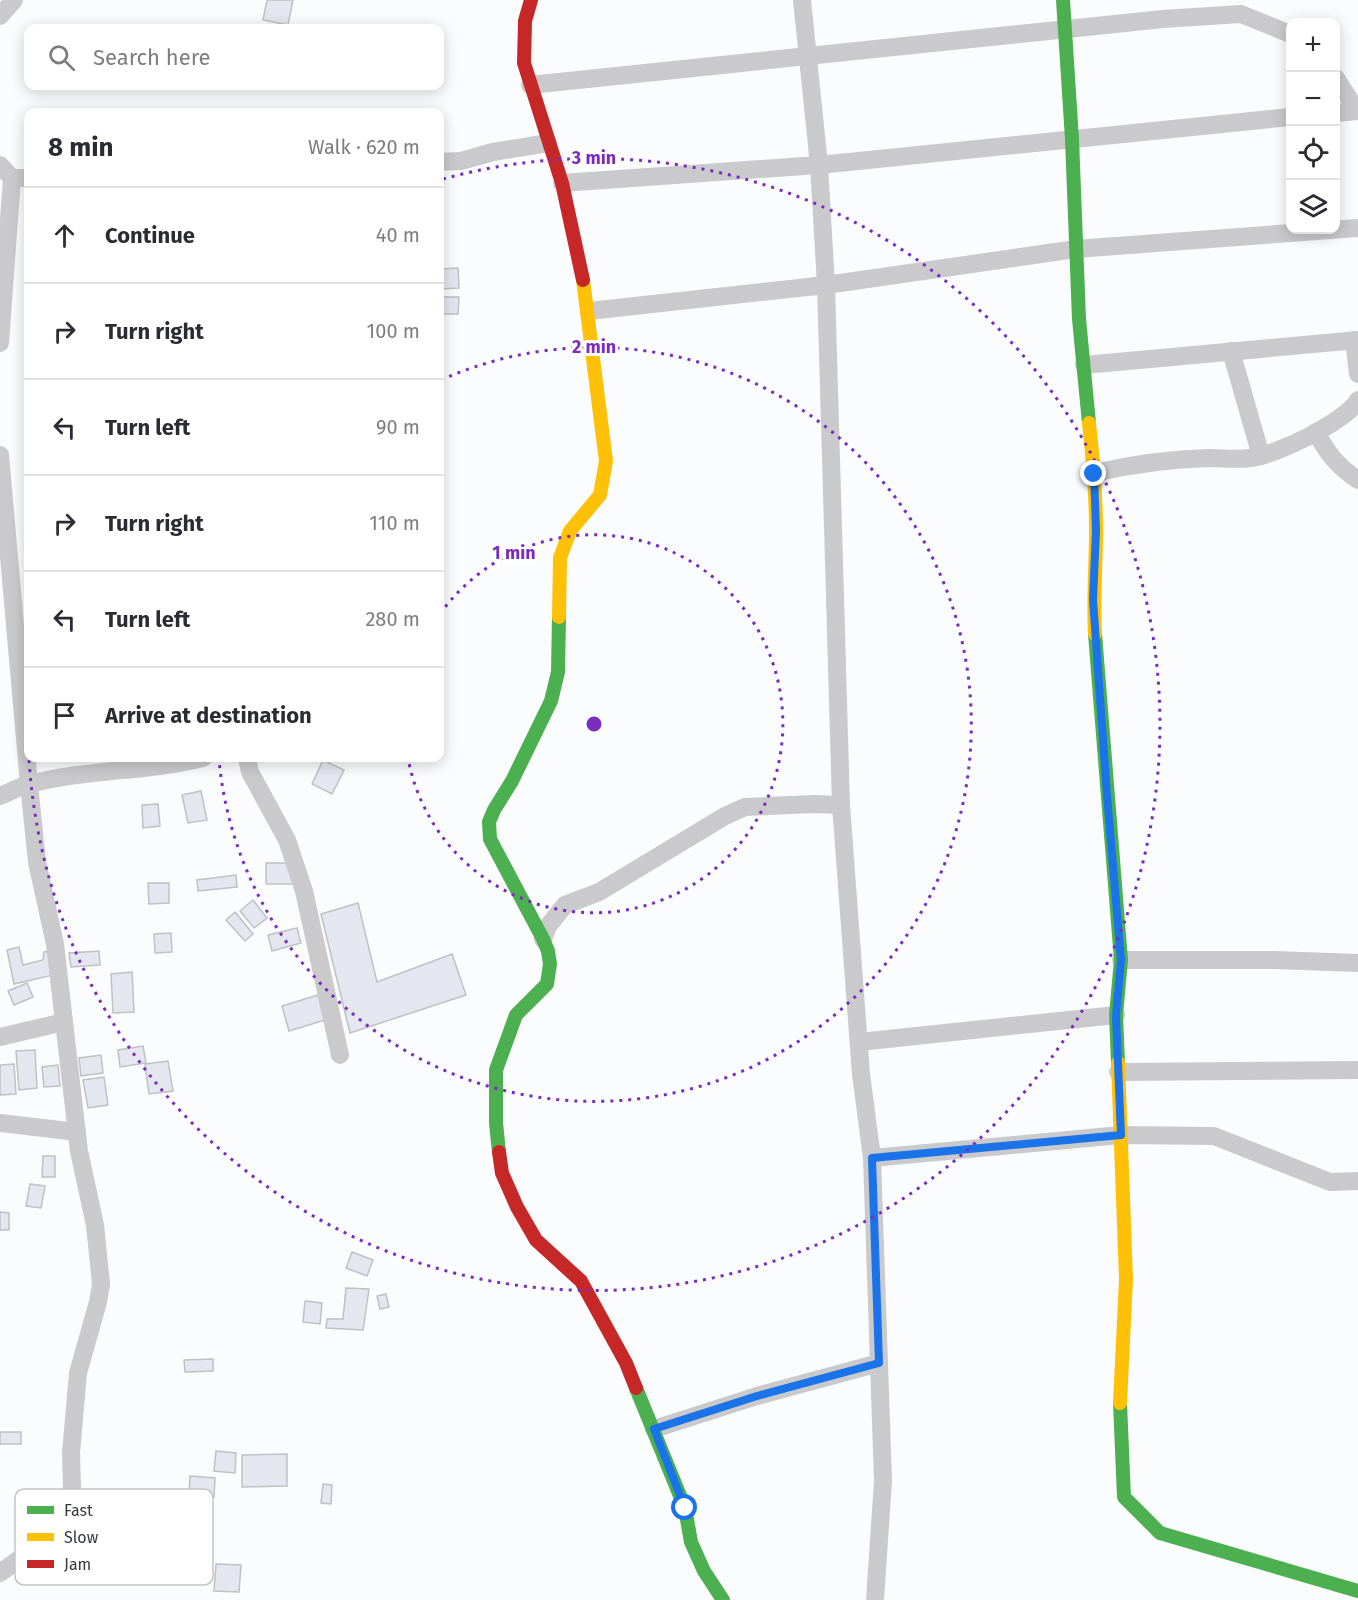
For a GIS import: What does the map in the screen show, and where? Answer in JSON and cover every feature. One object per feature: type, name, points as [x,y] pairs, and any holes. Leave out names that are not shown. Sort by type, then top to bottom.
[{"type":"street","points":[[0,16],[14,0]]},
{"type":"street","points":[[531,0],[525,21],[524,63],[562,183],[586,291],[606,461],[600,495],[570,531],[560,558],[558,672],[551,701],[527,754],[489,822],[490,839],[543,939],[550,964],[547,984],[516,1015],[496,1070],[496,1123],[502,1173],[517,1207],[536,1240],[581,1281],[626,1363],[685,1508],[691,1542],[704,1571],[723,1600]]},
{"type":"street","points":[[802,0],[819,165],[826,285],[841,805],[861,1074],[872,1158],[883,1481],[875,1600]]},
{"type":"street","points":[[1063,0],[1072,139],[1079,319],[1094,474],[1096,530],[1093,600],[1121,960],[1116,1016],[1126,1279],[1120,1398],[1124,1497],[1160,1533],[1358,1591]]},
{"type":"street","points":[[530,85],[1064,28],[1240,14],[1286,32]]},
{"type":"street","points":[[1340,86],[1357,111],[1340,113]]},
{"type":"street","points":[[562,183],[819,165],[1286,117]]},
{"type":"street","points":[[444,162],[461,161],[493,152],[548,143]]},
{"type":"street","points":[[0,343],[14,174]]},
{"type":"street","points":[[588,310],[826,285],[1076,249],[1358,228]]},
{"type":"street","points":[[1084,365],[1356,340],[1358,374]]},
{"type":"street","points":[[1231,351],[1261,456]]},
{"type":"street","points":[[1094,474],[1122,467],[1206,458],[1251,458],[1273,453],[1333,423],[1355,406],[1358,400]]},
{"type":"street","points":[[1316,432],[1336,465],[1358,480]]},
{"type":"street","points":[[0,455],[24,737]]},
{"type":"street","points":[[26,762],[38,862],[55,944],[77,1132],[95,1225],[101,1284],[78,1373],[71,1453],[71,1489]]},
{"type":"street","points":[[0,796],[28,784],[93,772],[179,762]]},
{"type":"street","points":[[249,762],[250,772],[287,840],[304,891],[340,1055]]},
{"type":"street","points":[[543,939],[548,926],[565,905],[599,892],[725,816],[745,807],[841,805]]},
{"type":"street","points":[[1121,960],[1275,960],[1358,963]]},
{"type":"street","points":[[859,1042],[1116,1016]]},
{"type":"street","points":[[0,1037],[64,1022]]},
{"type":"street","points":[[1118,1072],[1358,1070]]},
{"type":"street","points":[[0,1123],[77,1132]]},
{"type":"street","points":[[872,1158],[1121,1135],[1214,1136],[1330,1182],[1358,1181]]},
{"type":"street","points":[[654,1429],[757,1396],[879,1363]]},
{"type":"street","points":[[0,1573],[15,1562]]},
{"type":"building","points":[[267,0],[293,0],[288,24],[263,20]]},
{"type":"building","points":[[458,268],[459,288],[444,289],[444,269]]},
{"type":"building","points":[[444,297],[459,297],[458,314],[444,314]]},
{"type":"building","points":[[322,762],[344,770],[332,794],[312,784]]},
{"type":"building","points":[[201,791],[207,820],[188,823],[182,795]]},
{"type":"building","points":[[158,804],[160,826],[143,828],[142,805]]},
{"type":"building","points":[[266,863],[293,863],[293,884],[266,884]]},
{"type":"building","points":[[236,875],[237,887],[198,891],[197,880]]},
{"type":"building","points":[[148,883],[169,883],[169,903],[149,904]]},
{"type":"building","points":[[253,900],[267,918],[254,928],[240,911]]},
{"type":"building","points":[[358,903],[377,982],[452,954],[466,995],[350,1033],[321,914]]},
{"type":"building","points":[[235,912],[253,934],[245,941],[226,920]]},
{"type":"building","points":[[297,928],[301,943],[272,951],[268,935]]},
{"type":"building","points":[[171,933],[172,952],[155,953],[154,934]]},
{"type":"building","points":[[19,947],[23,965],[43,960],[44,952],[51,951],[53,975],[14,984],[7,950]]},
{"type":"building","points":[[99,951],[100,965],[71,967],[69,953]]},
{"type":"building","points":[[132,972],[134,1012],[113,1013],[111,974]]},
{"type":"building","points":[[27,983],[33,997],[14,1005],[8,991]]},
{"type":"building","points":[[318,995],[325,1020],[289,1031],[282,1006]]},
{"type":"building","points":[[143,1046],[146,1063],[120,1067],[118,1050]]},
{"type":"building","points":[[35,1050],[37,1088],[19,1090],[16,1051]]},
{"type":"building","points":[[101,1055],[103,1073],[81,1076],[79,1058]]},
{"type":"building","points":[[168,1061],[173,1091],[149,1094],[145,1064]]},
{"type":"building","points":[[14,1064],[16,1094],[0,1095],[0,1065]]},
{"type":"building","points":[[58,1065],[60,1086],[44,1087],[42,1067]]},
{"type":"building","points":[[104,1077],[108,1105],[88,1108],[83,1080]]},
{"type":"building","points":[[43,1156],[55,1156],[55,1177],[42,1177]]},
{"type":"building","points":[[30,1184],[45,1186],[41,1208],[26,1206]]},
{"type":"building","points":[[0,1212],[9,1213],[9,1230],[0,1230]]},
{"type":"building","points":[[352,1252],[373,1260],[367,1276],[346,1268]]},
{"type":"building","points":[[346,1288],[369,1289],[363,1330],[326,1328],[327,1319],[343,1319]]},
{"type":"building","points":[[386,1294],[389,1307],[380,1309],[377,1296]]},
{"type":"building","points":[[305,1301],[322,1303],[320,1324],[303,1322]]},
{"type":"building","points":[[213,1359],[213,1371],[185,1372],[184,1360]]},
{"type":"building","points":[[0,1432],[21,1432],[21,1444],[0,1444]]},
{"type":"building","points":[[216,1451],[236,1453],[235,1473],[214,1471]]},
{"type":"building","points":[[287,1454],[287,1486],[242,1487],[242,1455]]},
{"type":"building","points":[[190,1476],[215,1478],[214,1497],[213,1489],[189,1489]]},
{"type":"building","points":[[323,1484],[332,1485],[331,1504],[321,1503]]},
{"type":"building","points":[[216,1564],[241,1565],[239,1592],[214,1591]]},
{"type":"traffic: fast","points":[[1063,0],[1072,139],[1079,319],[1089,423]]},
{"type":"traffic: fast","points":[[499,1152],[496,1123],[496,1070],[516,1015],[547,984],[550,964],[543,939],[490,839],[489,822],[551,701],[558,672],[559,617]]},
{"type":"traffic: fast","points":[[1095,634],[1121,960],[1116,1015],[1118,1063]]},
{"type":"traffic: fast","points":[[636,1388],[685,1508],[691,1542],[704,1571],[723,1600]]},
{"type":"traffic: fast","points":[[1120,1403],[1124,1497],[1160,1533],[1358,1591]]},
{"type":"traffic: slow","points":[[559,617],[560,558],[570,531],[600,495],[606,461],[583,280]]},
{"type":"traffic: slow","points":[[1089,423],[1096,518],[1095,634]]},
{"type":"traffic: slow","points":[[1118,1063],[1126,1279],[1120,1403]]},
{"type":"traffic: jam","points":[[531,0],[525,21],[524,63],[562,183],[583,280]]},
{"type":"traffic: jam","points":[[499,1152],[502,1173],[517,1207],[536,1240],[581,1281],[626,1363],[636,1388]]},
{"type":"route","points":[[685,1508],[654,1429],[757,1396],[879,1363],[872,1158],[1121,1135],[1116,1016],[1121,960],[1093,600],[1096,530],[1094,474]]}]
